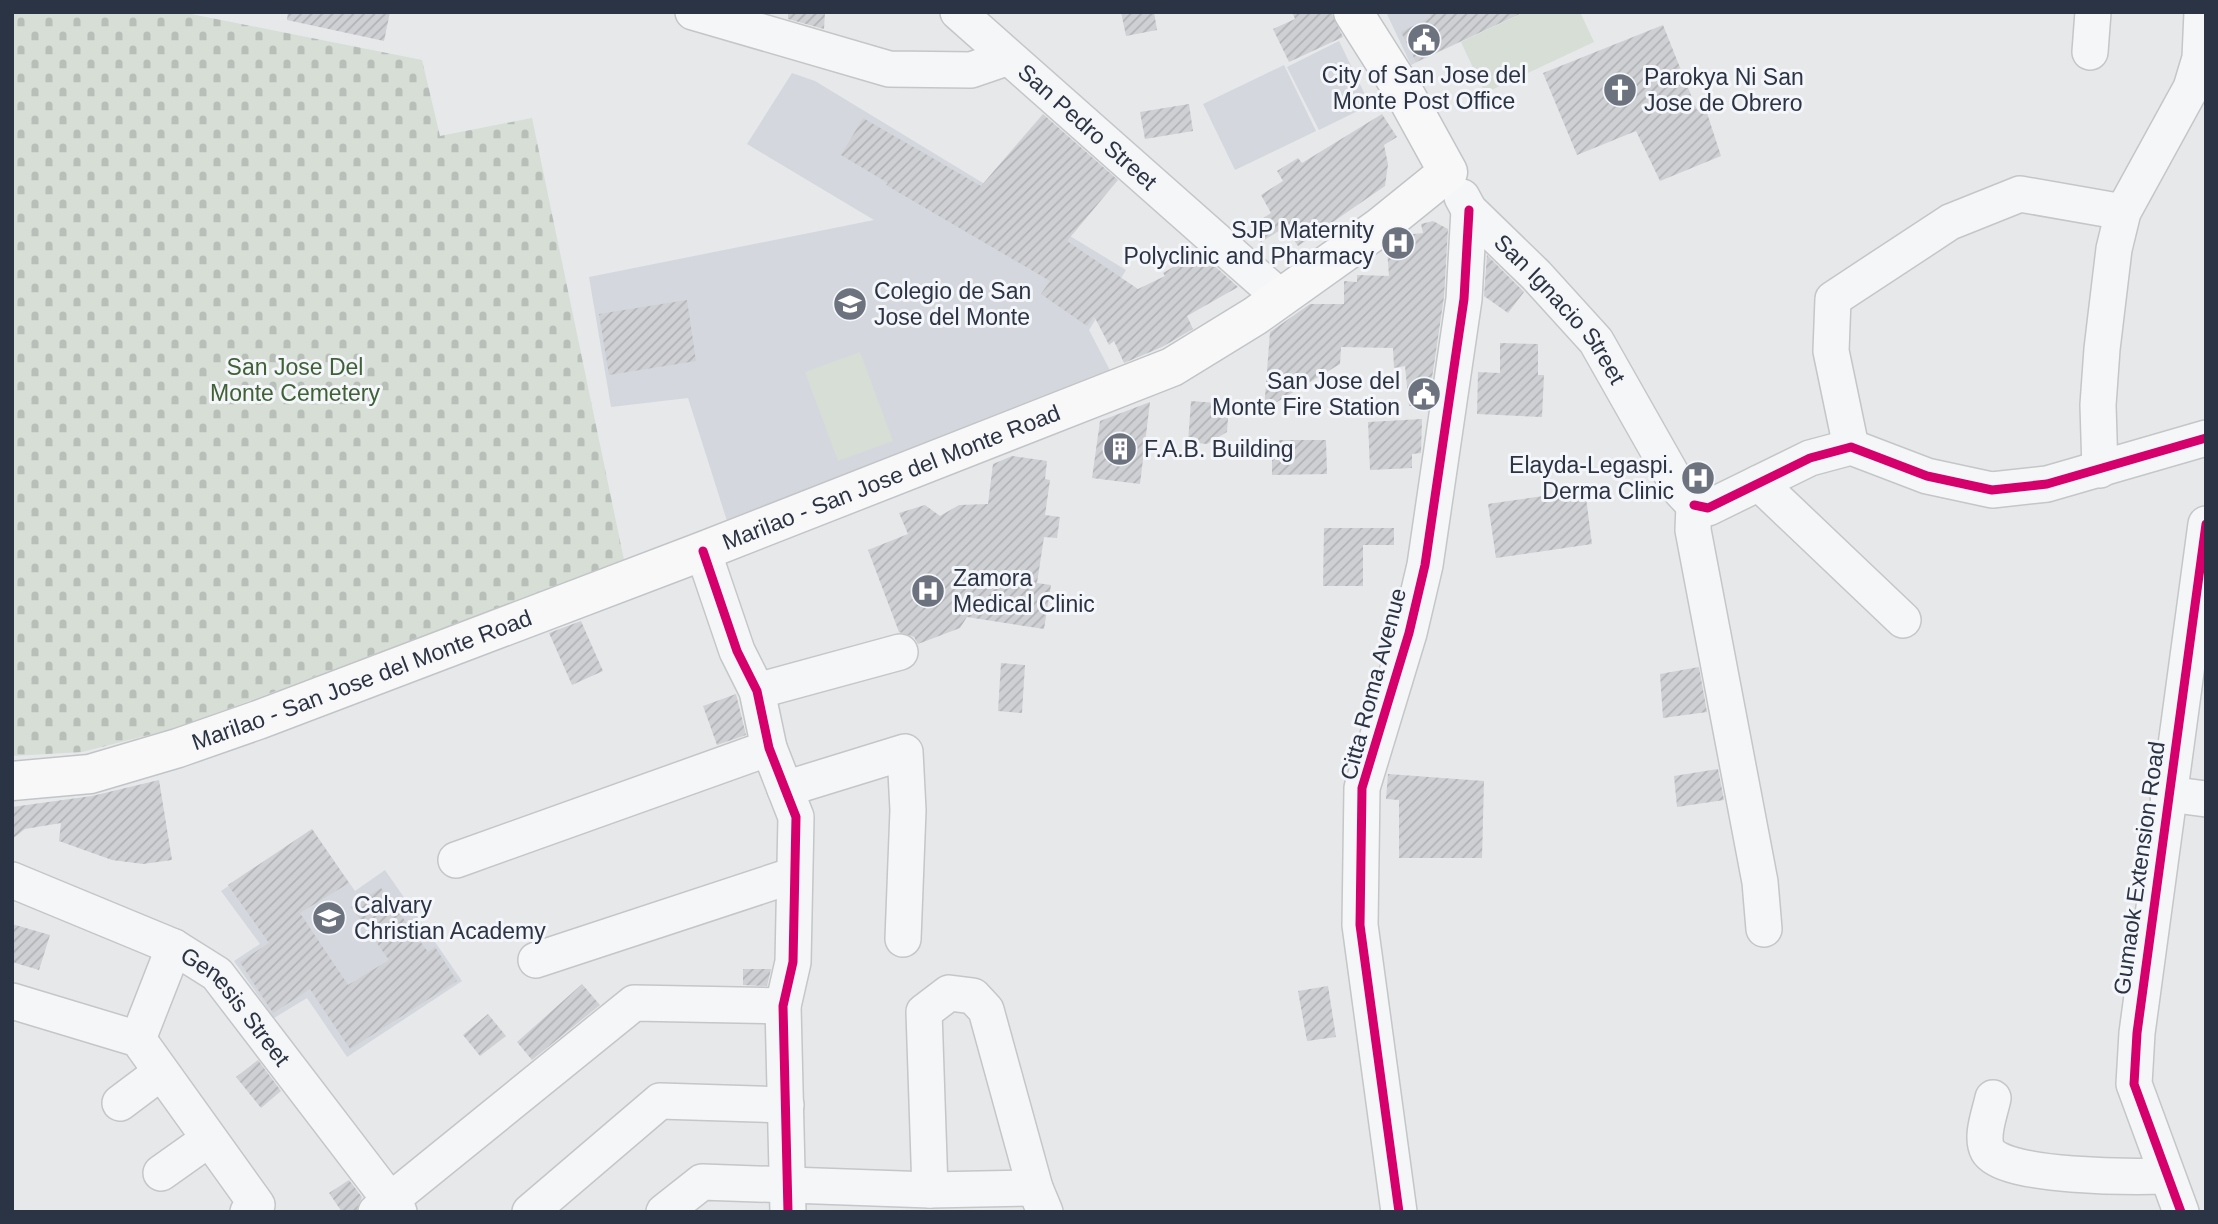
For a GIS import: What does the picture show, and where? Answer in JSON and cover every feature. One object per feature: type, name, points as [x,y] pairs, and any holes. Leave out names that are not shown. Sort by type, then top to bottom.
[{"type":"main road","name":"San Ignacio Street","points":[[1353,12],[1405,94],[1448,172]]},
{"type":"main road","name":"Marilao - San Jose del Monte Road","points":[[12,781],[90,774],[178,748],[703,551],[1172,367],[1255,316],[1380,227],[1448,172]]},
{"type":"street","points":[[693,12],[889,69],[971,70],[1006,58]]},
{"type":"street","name":"San Pedro Street","points":[[958,12],[1006,58],[1100,135],[1280,297]]},
{"type":"street","points":[[2090,52],[2094,12]]},
{"type":"street","points":[[2100,470],[2098,405],[2114,248],[2123,212],[2191,88],[2200,58],[2202,12]]},
{"type":"street","name":"San Ignacio Street","points":[[1448,172],[1469,210],[1536,275],[1596,341],[1681,491],[1694,505]]},
{"type":"street","points":[[1851,447],[1830,351],[1833,299],[1950,222],[2020,194],[2123,212]]},
{"type":"street","name":"Citta Roma Avenue","points":[[1399,1212],[1360,925],[1362,788],[1409,632],[1425,565],[1464,299],[1469,210]]},
{"type":"street","points":[[1764,929],[1756,857],[1693,530],[1694,505],[1708,508],[1810,458],[1851,447],[1927,476],[1992,490],[2047,484],[2206,438]]},
{"type":"street","points":[[1759,483],[1903,620]]},
{"type":"street","name":"Gumaok Extension Road","points":[[2181,1212],[2134,1084],[2137,1032],[2206,524]]},
{"type":"street","points":[[703,551],[737,651],[757,691],[769,748],[796,817],[793,962],[783,1006],[787,1198]]},
{"type":"street","points":[[757,691],[900,652]]},
{"type":"street","points":[[456,860],[769,748]]},
{"type":"street","points":[[785,789],[905,752],[908,810],[903,939]]},
{"type":"street","points":[[2168,794],[2206,799]]},
{"type":"street","points":[[536,960],[794,875]]},
{"type":"street","name":"Genesis Street","points":[[12,880],[174,947],[217,974],[388,1208]]},
{"type":"street","points":[[138,1040],[174,947]]},
{"type":"street","points":[[664,1212],[702,1182],[787,1198],[930,1190],[1040,1200],[986,1010],[973,996],[949,993],[924,1012],[930,1190]]},
{"type":"street","points":[[12,1001],[138,1040],[257,1205],[248,1212]]},
{"type":"street","points":[[388,1208],[634,1003],[783,1006]]},
{"type":"street","points":[[120,1103],[160,1073]]},
{"type":"street","points":[[1993,1098],[1985,1137],[1989,1152],[2006,1166],[2115,1177],[2167,1176]]},
{"type":"street","points":[[530,1212],[660,1101],[786,1105]]},
{"type":"street","points":[[161,1172],[209,1139]]},
{"type":"shaded area","points":[[1386,12],[1524,12],[1411,65]]},
{"type":"shaded area","points":[[1339,41],[1370,105],[1319,130],[1287,67]]},
{"type":"shaded area","points":[[1284,65],[1316,131],[1235,170],[1203,104]]},
{"type":"shaded area","name":"Colegio de San Jose del Monte","points":[[792,73],[815,81],[1126,270],[1089,330],[1114,378],[727,521],[688,398],[611,407],[589,277],[874,220],[747,144]]},
{"type":"shaded area","name":"Calvary Christian Academy","points":[[312,829],[355,891],[385,870],[462,981],[347,1057],[307,998],[274,1018],[234,961],[260,944],[221,891]]},
{"type":"green space","name":"San Jose Del Monte Cemetery","points":[[12,12],[181,12],[422,60],[440,136],[532,118],[624,560],[180,727],[82,752],[12,756]]},
{"type":"green space","points":[[1525,12],[1580,12],[1594,42],[1485,93],[1461,42]]},
{"type":"green space","points":[[860,352],[893,441],[838,461],[805,372]]},
{"type":"building","points":[[288,12],[390,12],[384,41],[287,20]]},
{"type":"building","points":[[788,12],[825,12],[824,29],[788,19]]},
{"type":"building","points":[[1121,12],[1154,12],[1157,30],[1126,36]]},
{"type":"building","points":[[1292,12],[1331,12],[1343,37],[1289,62],[1273,29],[1295,19]]},
{"type":"building","points":[[1429,12],[1524,12],[1416,62],[1401,32],[1431,17]]},
{"type":"building","name":"Parokya Ni San Jose de Obrero","points":[[1663,25],[1697,110],[1705,107],[1721,156],[1660,181],[1636,131],[1577,155],[1543,73]]},
{"type":"building","points":[[1189,104],[1193,131],[1145,139],[1140,112]]},
{"type":"building","points":[[1043,114],[1118,180],[1067,241],[1138,289],[1165,276],[1163,273],[1199,252],[1238,287],[1187,316],[1193,329],[1162,347],[1124,363],[1114,341],[1109,345],[1094,316],[1087,326],[1041,294],[1050,281],[886,185],[888,183],[841,155],[863,118],[981,186]]},
{"type":"building","points":[[1382,114],[1397,137],[1384,145],[1388,164],[1385,186],[1298,246],[1285,227],[1261,242],[1251,226],[1271,213],[1261,195],[1283,181],[1277,171],[1298,158],[1302,163]]},
{"type":"building","points":[[1433,221],[1448,229],[1444,297],[1428,405],[1409,406],[1405,366],[1394,368],[1393,348],[1341,347],[1340,364],[1264,410],[1270,332],[1310,304],[1344,304],[1344,281],[1357,282],[1357,275],[1389,276],[1387,249],[1405,235],[1423,233],[1421,224]]},
{"type":"building","points":[[1487,255],[1524,292],[1508,313],[1484,296]]},
{"type":"building","points":[[687,300],[696,361],[609,375],[599,314]]},
{"type":"building","points":[[1500,343],[1538,344],[1538,375],[1544,375],[1542,417],[1477,414],[1478,372],[1500,373]]},
{"type":"building","points":[[1191,401],[1229,404],[1227,432],[1207,444],[1188,442]]},
{"type":"building","name":"F.A.B. Building","points":[[1150,402],[1140,484],[1092,478],[1100,421]]},
{"type":"building","points":[[1422,419],[1421,453],[1412,454],[1412,468],[1370,470],[1368,422]]},
{"type":"building","points":[[1279,440],[1326,440],[1327,474],[1272,475],[1272,455],[1279,455]]},
{"type":"building","points":[[1012,456],[1047,461],[1045,479],[1050,480],[1045,515],[1060,517],[1057,538],[1044,537],[1037,583],[1051,585],[1044,629],[967,617],[960,628],[918,644],[914,637],[899,632],[868,550],[908,534],[899,513],[925,505],[940,516],[959,505],[988,504],[993,464]]},
{"type":"building","points":[[1585,490],[1592,544],[1496,558],[1488,504]]},
{"type":"building","points":[[1324,528],[1394,528],[1394,545],[1363,545],[1363,586],[1323,586]]},
{"type":"building","points":[[581,621],[603,671],[572,685],[549,633]]},
{"type":"building","points":[[1001,663],[1025,665],[1022,713],[998,711]]},
{"type":"building","points":[[1699,667],[1707,712],[1663,718],[1660,674]]},
{"type":"building","points":[[736,694],[746,735],[717,745],[703,706]]},
{"type":"building","points":[[1718,769],[1724,800],[1677,807],[1674,776]]},
{"type":"building","points":[[1388,774],[1484,781],[1482,858],[1399,858],[1399,800],[1386,799]]},
{"type":"building","points":[[159,780],[172,860],[143,864],[112,860],[59,841],[61,823],[25,829],[12,839],[12,807],[92,796]]},
{"type":"building","name":"Calvary Christian Academy","points":[[312,829],[349,883],[300,913],[348,985],[389,960],[351,907],[381,888],[428,952],[435,947],[457,981],[350,1049],[310,989],[273,1013],[240,962],[269,943],[228,885]]},
{"type":"building","points":[[12,924],[50,935],[39,970],[12,962]]},
{"type":"building","points":[[743,969],[771,969],[767,986],[743,985]]},
{"type":"building","points":[[582,984],[600,1005],[532,1060],[517,1042]]},
{"type":"building","points":[[1328,986],[1336,1037],[1307,1041],[1298,991]]},
{"type":"building","points":[[488,1014],[506,1036],[480,1056],[463,1035]]},
{"type":"building","points":[[258,1060],[281,1091],[261,1108],[236,1077]]},
{"type":"building","points":[[349,1180],[362,1197],[356,1212],[342,1212],[329,1193]]},
{"type":"cycle path","points":[[1399,1212],[1360,925],[1362,788],[1409,633],[1425,565],[1464,299],[1469,210]]},
{"type":"cycle path","points":[[1694,505],[1708,508],[1810,458],[1851,447],[1927,476],[1992,490],[2047,484],[2206,438]]},
{"type":"cycle path","points":[[2181,1212],[2134,1084],[2137,1033],[2206,524]]},
{"type":"cycle path","points":[[703,551],[737,651],[757,691],[769,748],[796,817],[793,962],[783,1006],[788,1212]]},
{"type":"place","name":"City of San Jose del Monte Post Office","points":[[1424,40]]},
{"type":"place","name":"Parokya Ni San Jose de Obrero","points":[[1620,90]]},
{"type":"place","name":"SJP Maternity Polyclinic and Pharmacy","points":[[1398,243]]},
{"type":"place","name":"Colegio de San Jose del Monte","points":[[850,304]]},
{"type":"place","name":"San Jose del Monte Fire Station","points":[[1424,394]]},
{"type":"place","name":"F.A.B. Building","points":[[1120,449]]},
{"type":"place","name":"Elayda-Legaspi. Derma Clinic","points":[[1698,478]]},
{"type":"place","name":"Zamora Medical Clinic","points":[[928,591]]},
{"type":"place","name":"Calvary Christian Academy","points":[[329,918]]}]
